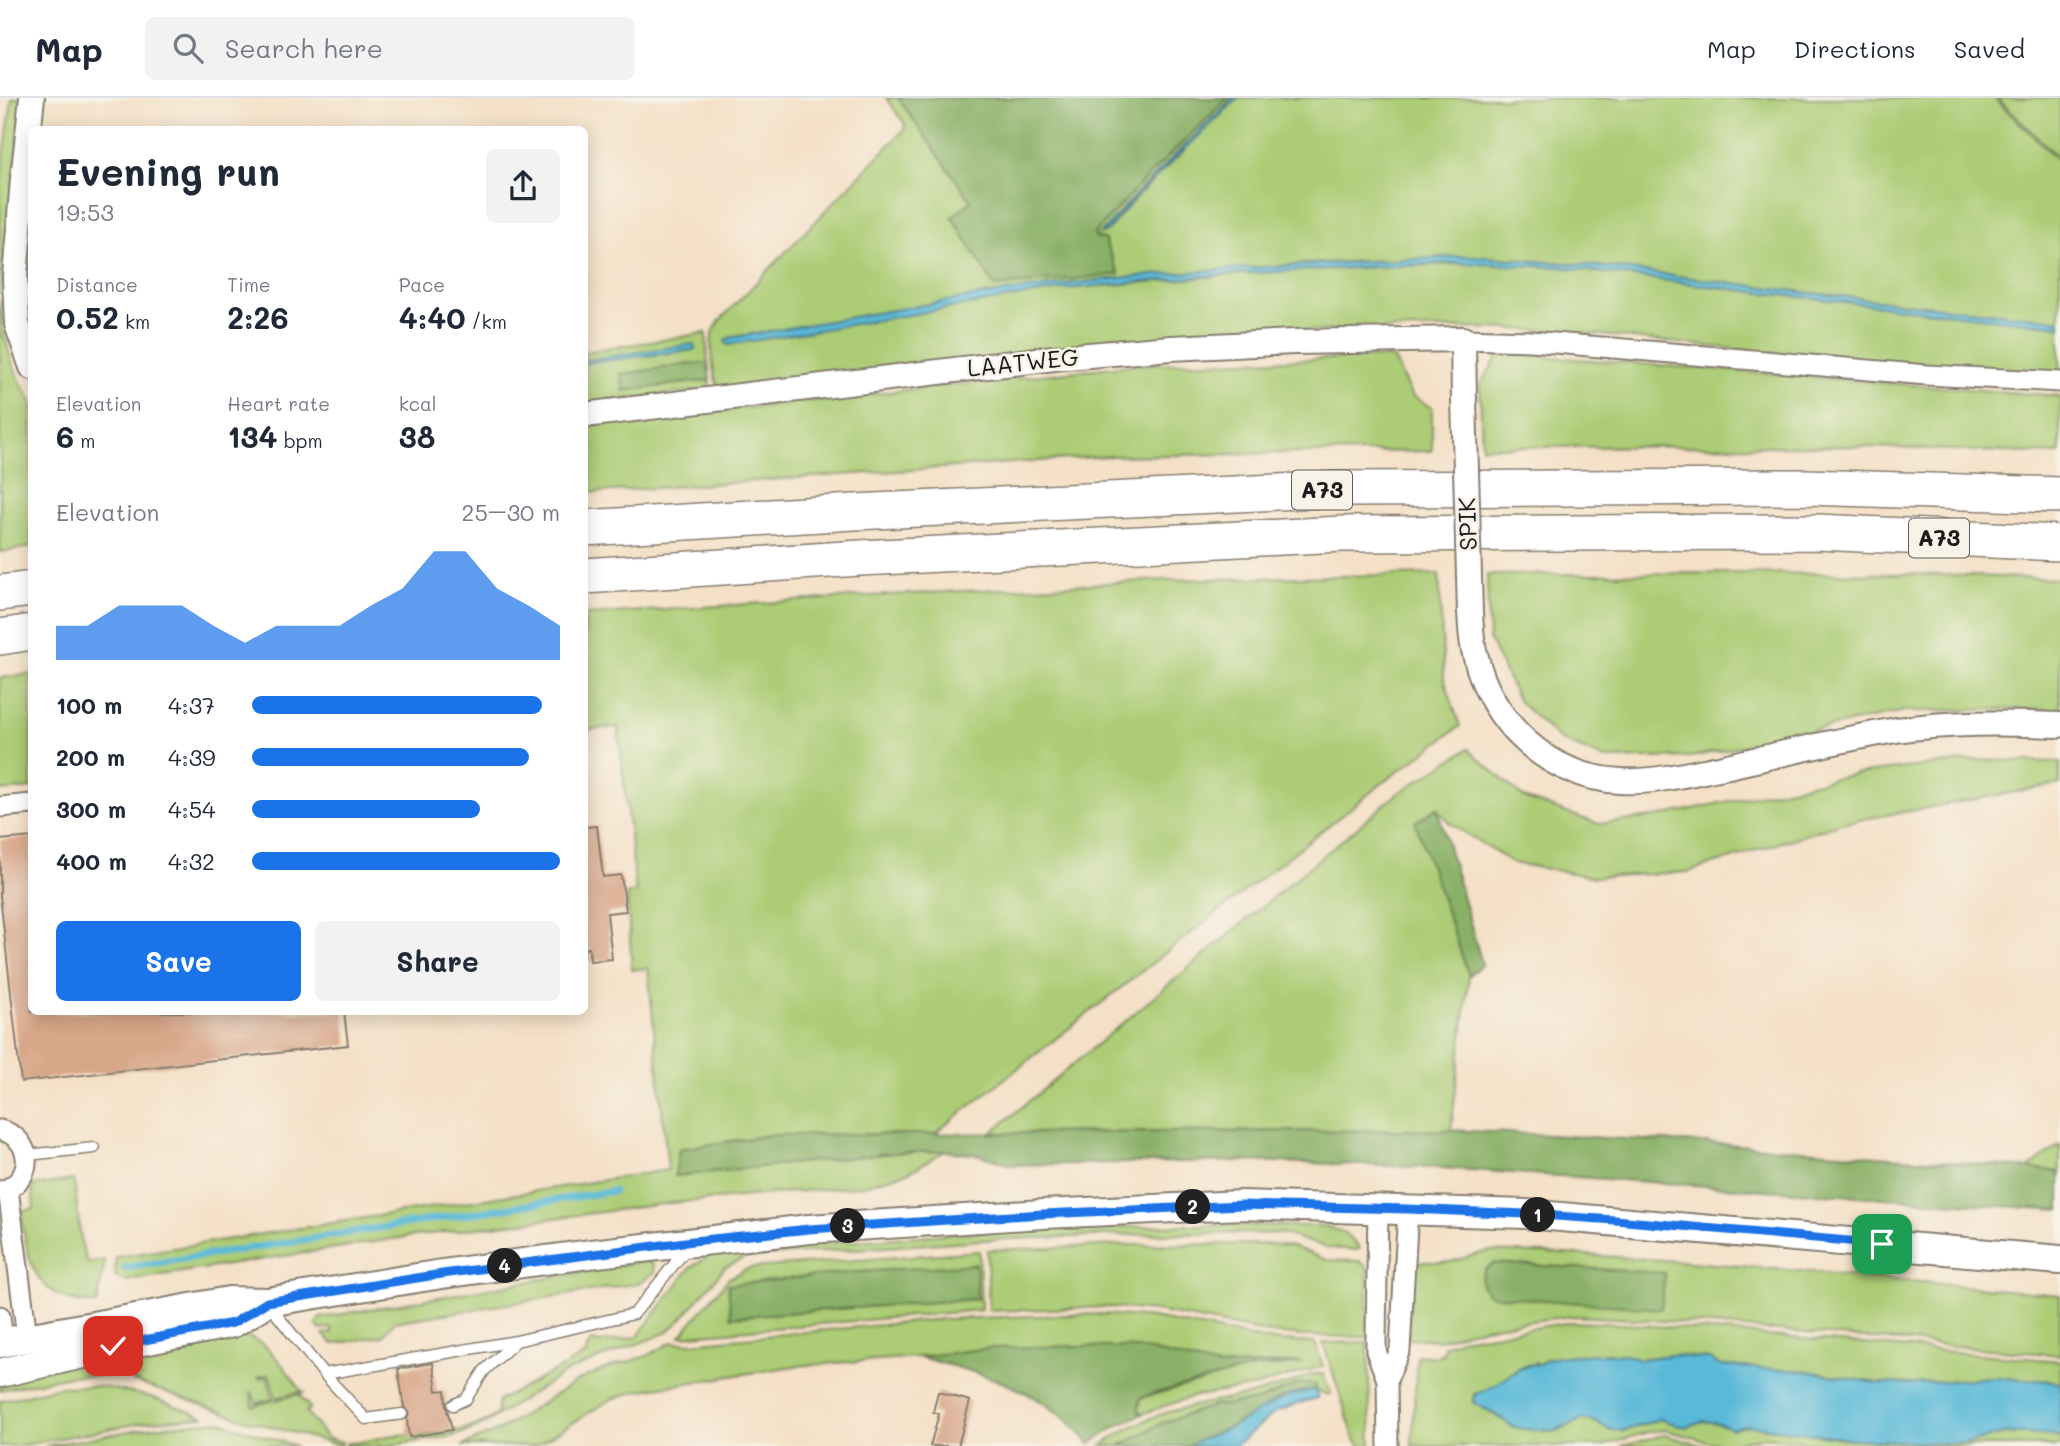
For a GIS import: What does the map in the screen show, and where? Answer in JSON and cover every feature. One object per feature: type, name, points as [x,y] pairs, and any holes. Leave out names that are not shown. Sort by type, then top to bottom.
[{"type":"highway","name":"A73","points":[[588,528],[1341,489],[1806,487],[2060,495]]},
{"type":"highway","name":"A73","points":[[588,576],[860,558],[1342,534],[1818,532],[2060,543]]},
{"type":"highway","points":[[0,593],[28,590]]},
{"type":"highway","points":[[0,636],[28,632]]},
{"type":"main road","points":[[267,1302],[233,1323],[113,1346],[11,1370],[7,1335],[229,1301],[267,1302],[442,1274],[693,1241],[809,1229],[1056,1213],[1242,1205],[1526,1214],[2060,1260]]},
{"type":"street","points":[[30,126],[33,98]]},
{"type":"street","points":[[28,138],[15,278],[17,324],[28,356]]},
{"type":"street","points":[[1463,339],[1531,341],[1913,373],[2060,382]]},
{"type":"street","name":"SPIK","points":[[1463,339],[1470,612],[1474,653],[1484,684],[1498,711],[1521,740],[1553,761],[1584,776],[1621,782],[1682,776],[1897,730],[1997,723],[2060,725]]},
{"type":"street","name":"LAATWEG","points":[[588,415],[1054,358],[1171,348],[1294,342],[1463,339]]},
{"type":"street","points":[[0,807],[28,804]]},
{"type":"street","points":[[0,1130],[19,1139],[27,1155],[23,1175],[17,1184],[4,1190],[7,1335]]},
{"type":"street","points":[[1378,1209],[1376,1351],[1387,1380],[1388,1446]]},
{"type":"street","points":[[1387,1380],[1400,1350],[1408,1209]]},
{"type":"lane","points":[[27,1155],[94,1148]]},
{"type":"lane","points":[[324,1374],[516,1341],[634,1314],[693,1241]]},
{"type":"lane","points":[[267,1302],[324,1374],[366,1419],[401,1414]]},
{"type":"lane","points":[[453,1405],[466,1399],[484,1371],[516,1341]]},
{"type":"green space","points":[[12,98],[23,98],[0,295],[0,186]]},
{"type":"green space","points":[[886,98],[898,98],[971,201],[1053,281],[1119,274],[1104,239],[1097,238],[1094,234],[1144,180],[1228,98],[1233,98],[1142,188],[1101,233],[1106,232],[1139,194],[1238,98],[1994,98],[2060,162],[2060,320],[1589,265],[1470,256],[1305,264],[1109,279],[1037,288],[729,338],[725,341],[1064,289],[1279,271],[1477,263],[1559,267],[2060,326],[2060,374],[1792,355],[1574,332],[1486,328],[1308,331],[719,388],[712,355],[714,329],[904,130],[905,124]]},
{"type":"green space","points":[[898,98],[1228,98],[1144,180],[1094,234],[1097,238],[1104,239],[1119,274],[995,287],[952,217],[971,201]]},
{"type":"green space","points":[[1997,98],[2060,98],[2060,159]]},
{"type":"green space","points":[[28,237],[28,290],[26,268]]},
{"type":"green space","points":[[0,298],[13,364],[28,394],[28,547],[0,552]]},
{"type":"green space","points":[[706,333],[708,363],[621,374],[624,391],[710,380],[709,390],[588,403],[588,363],[693,350],[588,360],[588,351]]},
{"type":"green space","points":[[1500,353],[2060,396],[2060,454],[1844,446],[1482,447],[1480,385]]},
{"type":"green space","points":[[1393,357],[1411,395],[1432,408],[1432,451],[1110,456],[588,493],[588,426],[1139,364]]},
{"type":"green space","points":[[708,363],[710,380],[624,391],[621,374]]},
{"type":"green space","points":[[1439,574],[1444,678],[1460,726],[1389,778],[934,1134],[771,1135],[680,1149],[675,1176],[893,1153],[945,1151],[909,1172],[861,1186],[671,1203],[400,1238],[125,1281],[115,1277],[116,1257],[668,1170],[648,968],[632,970],[627,894],[636,892],[618,727],[588,730],[588,615],[1164,580]]},
{"type":"green space","points":[[1913,574],[2060,579],[2060,709],[1904,711],[1691,757],[1605,759],[1559,739],[1519,702],[1489,639],[1487,575]]},
{"type":"green space","points":[[28,674],[28,788],[0,791],[0,678]]},
{"type":"green space","points":[[1468,749],[1524,798],[1599,824],[1660,816],[1855,774],[1973,760],[2060,762],[2060,784],[1842,823],[1688,872],[1595,877],[1513,863],[1451,824],[1436,808],[1416,823],[1469,976],[1451,1130],[991,1133],[1397,794]]},
{"type":"green space","points":[[1437,808],[1482,964],[1469,976],[1415,822]]},
{"type":"green space","points":[[1451,1130],[1740,1145],[2060,1172],[2060,1210],[1426,1167],[1247,1161],[1011,1165],[980,1155],[945,1151],[893,1153],[675,1176],[679,1149],[771,1135]]},
{"type":"green space","points":[[2060,1145],[2060,1172],[2029,1168]]},
{"type":"green space","points":[[74,1180],[81,1241],[87,1263],[105,1260],[97,1304],[76,1302],[47,1288],[31,1263],[23,1230],[21,1211],[34,1209],[32,1186]]},
{"type":"green space","points":[[1186,1225],[1326,1226],[1345,1233],[1360,1248],[1329,1248],[1280,1233],[1151,1234],[982,1240],[747,1257],[725,1267],[680,1321],[666,1333],[568,1371],[479,1427],[454,1436],[385,1446],[346,1446],[346,1443],[398,1435],[452,1432],[487,1420],[497,1414],[498,1401],[587,1354],[586,1350],[592,1341],[599,1343],[637,1337],[690,1268],[715,1252],[958,1233]]},
{"type":"green space","points":[[1272,1244],[1294,1247],[1327,1260],[1359,1261],[1366,1266],[1368,1337],[1271,1333],[1156,1311],[1111,1307],[989,1311],[987,1250]]},
{"type":"green space","points":[[979,1251],[981,1310],[680,1336],[729,1278],[749,1268]],"holes":[[[976,1264],[977,1299],[730,1316]]]},
{"type":"green space","points":[[1488,1251],[1703,1263],[2060,1295],[2060,1355],[1653,1320],[1572,1316],[1484,1327],[1438,1340],[1408,1338],[1414,1266],[1421,1262],[1450,1262]]},
{"type":"green space","points":[[645,1261],[653,1264],[655,1272],[640,1283],[394,1322],[383,1336],[333,1344],[323,1334],[332,1333],[332,1328],[320,1330],[316,1324],[320,1318]]},
{"type":"green space","points":[[1495,1263],[1665,1273],[1661,1309],[1493,1296],[1484,1288],[1481,1279],[1485,1270]]},
{"type":"green space","points":[[976,1264],[977,1299],[731,1317],[728,1285],[843,1273]]},
{"type":"green space","points":[[1102,1314],[1153,1318],[1268,1340],[1315,1343],[1323,1366],[1257,1386],[1191,1397],[1142,1414],[1138,1411],[1141,1398],[1248,1369],[1300,1364],[1219,1367],[990,1348],[919,1357],[795,1366],[636,1391],[612,1399],[535,1446],[462,1446],[501,1429],[577,1381],[607,1368],[647,1356],[672,1342],[691,1343],[943,1319]]},
{"type":"green space","points":[[1572,1322],[1643,1325],[2060,1361],[2060,1384],[2052,1381],[1992,1377],[1913,1384],[1876,1383],[1807,1371],[1721,1366],[1709,1359],[1671,1355],[1641,1359],[1608,1353],[1539,1364],[1535,1361],[1535,1364],[1519,1368],[1490,1388],[1474,1394],[1473,1403],[1511,1424],[1533,1429],[1534,1432],[1534,1429],[1550,1432],[1559,1430],[1582,1419],[1609,1429],[1624,1431],[1660,1419],[1676,1423],[1719,1423],[1731,1429],[1745,1425],[1853,1439],[1927,1443],[1967,1443],[2009,1433],[2060,1436],[2060,1446],[1842,1446],[1764,1437],[1721,1445],[1665,1430],[1648,1432],[1603,1446],[1412,1446],[1417,1355],[1438,1357],[1443,1354],[1444,1346],[1460,1339]]},
{"type":"green space","points":[[233,1333],[256,1340],[265,1346],[302,1391],[276,1398],[269,1374],[258,1377],[267,1376],[273,1399],[256,1403],[251,1391],[253,1406],[303,1393],[300,1396],[310,1408],[306,1412],[327,1438],[342,1442],[341,1446],[240,1418],[133,1381],[123,1373],[119,1354]]},
{"type":"green space","points":[[1368,1342],[1371,1446],[1361,1446],[1355,1440],[1323,1343]]},
{"type":"green space","points":[[990,1348],[1139,1348],[1219,1367],[1303,1362],[1248,1369],[1141,1397],[1138,1411],[1142,1414],[1116,1426],[1090,1444],[1063,1417],[1030,1395],[994,1379],[919,1357]]},
{"type":"green space","points":[[107,1355],[109,1369],[105,1376],[70,1376],[0,1390],[0,1380]]},
{"type":"green space","points":[[1314,1374],[1323,1374],[1331,1394],[1316,1390],[1315,1384],[1290,1387],[1258,1401],[1212,1406],[1162,1423],[1120,1446],[1102,1446],[1118,1434],[1153,1418],[1189,1407],[1255,1394]]},
{"type":"green space","points":[[1295,1384],[1315,1384],[1316,1390],[1280,1398],[1250,1417],[1188,1446],[1120,1446],[1162,1423],[1212,1406],[1258,1401]]},
{"type":"green space","points":[[99,1386],[151,1397],[205,1417],[151,1421],[19,1446],[0,1446],[0,1401],[60,1387]]},
{"type":"green space","points":[[218,1421],[296,1446],[45,1446],[152,1427]]},
{"type":"green space","points":[[1664,1435],[1705,1446],[1621,1446]]},
{"type":"water","points":[[1233,98],[1238,98],[1139,194],[1106,232],[1100,234],[1142,188]]},
{"type":"water","points":[[1470,256],[1589,265],[2060,320],[2060,326],[1559,267],[1455,263],[1233,274],[1064,289],[728,345],[725,341],[729,338],[1063,284],[1200,271]]},
{"type":"water","points":[[693,344],[696,348],[588,363],[588,360]]},
{"type":"water","points":[[1622,1354],[1641,1359],[1671,1355],[1709,1359],[1721,1366],[1807,1371],[1876,1383],[1914,1384],[1992,1377],[2052,1381],[2060,1384],[2060,1436],[2009,1433],[1967,1443],[1927,1443],[1853,1439],[1745,1425],[1731,1429],[1719,1423],[1703,1421],[1685,1427],[1660,1419],[1624,1431],[1609,1429],[1583,1419],[1554,1431],[1511,1426],[1474,1403],[1475,1394],[1530,1365],[1575,1355]]},
{"type":"water","points":[[1316,1390],[1318,1398],[1276,1412],[1235,1446],[1188,1446],[1281,1399]]},
{"type":"building","points":[[597,826],[603,877],[621,875],[626,911],[607,913],[612,959],[590,961],[588,827]]},
{"type":"building","points":[[28,837],[28,1015],[344,1015],[348,1045],[21,1082],[0,896],[0,840]]},
{"type":"building","points":[[433,1363],[437,1391],[445,1390],[452,1430],[409,1437],[409,1412],[404,1407],[398,1369]]},
{"type":"building","points":[[938,1392],[970,1401],[958,1446],[930,1446],[939,1414],[933,1412]]},
{"type":"waterway","points":[[125,1268],[614,1191]]},
{"type":"route","points":[[113,1346],[233,1323],[267,1302],[442,1274],[693,1241],[809,1229],[1043,1214],[1242,1205],[1408,1209],[1615,1220],[1882,1244]]}]
